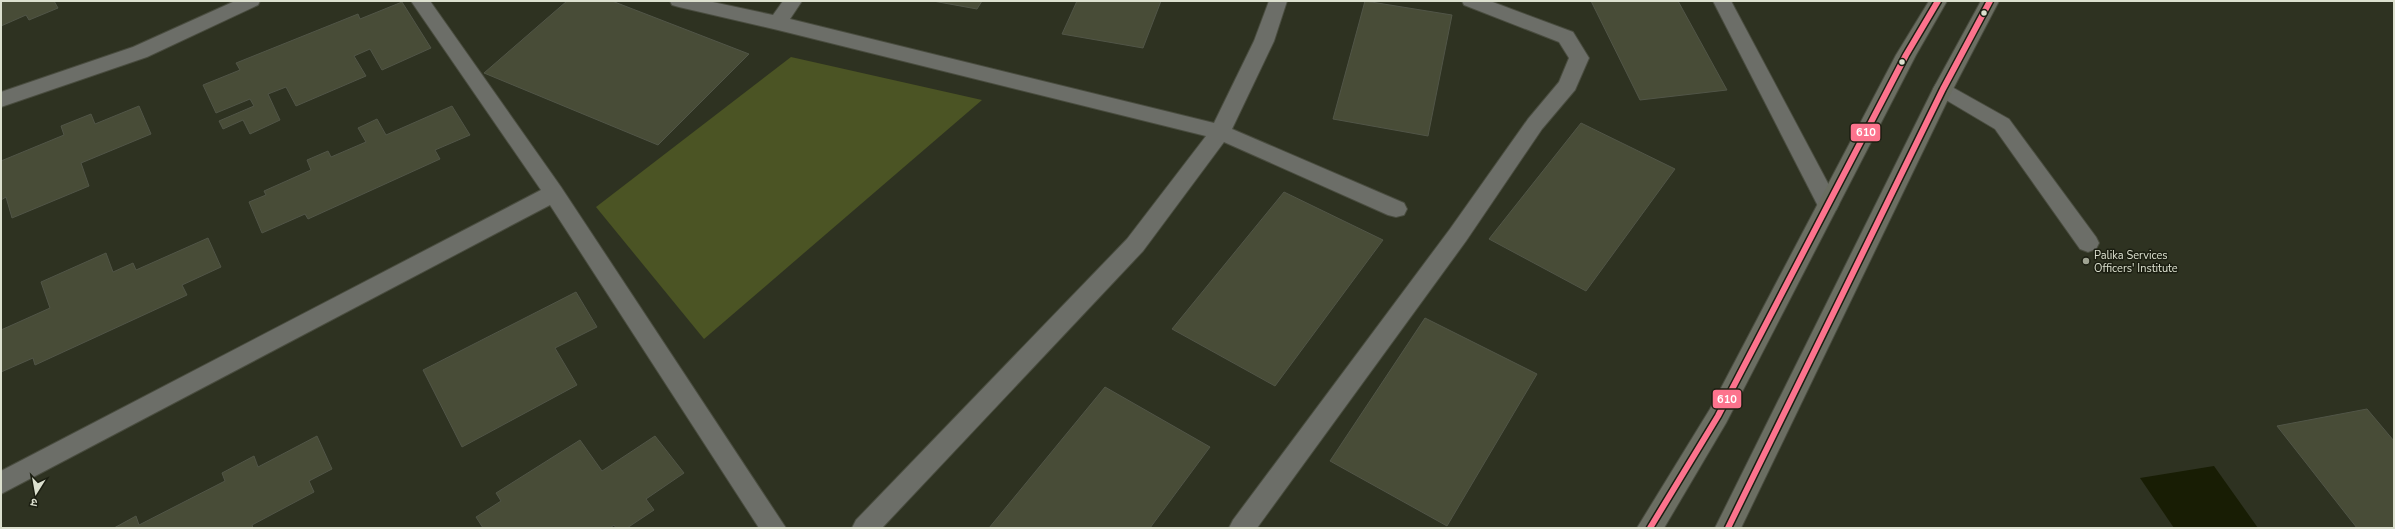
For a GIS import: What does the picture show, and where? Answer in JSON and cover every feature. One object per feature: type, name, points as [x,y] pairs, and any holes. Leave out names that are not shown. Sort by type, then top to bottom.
[{"type":"main road","points":[[1650,528],[1718,416],[1906,55],[1938,1]]},
{"type":"main road","points":[[1728,528],[1943,89],[1990,1]]},
{"type":"street","points":[[1,100],[140,52],[251,1]]},
{"type":"street","points":[[420,1],[554,192],[773,528]]},
{"type":"street","points":[[679,1],[778,23],[1220,132],[1396,209]]},
{"type":"street","points":[[778,23],[793,1]]},
{"type":"street","points":[[865,528],[1135,245],[1220,132],[1264,41],[1278,1]]},
{"type":"street","points":[[1242,528],[1458,235],[1535,124],[1568,85],[1579,58],[1566,36],[1471,1]]},
{"type":"street","points":[[1722,1],[1828,204]]},
{"type":"street","points":[[1943,89],[2002,124],[2088,243]]},
{"type":"street","points":[[1,483],[554,192]]},
{"type":"green space","points":[[791,57],[982,100],[704,339],[596,207]]},
{"type":"shaded area","points":[[2214,466],[2258,528],[2174,528],[2140,478]]},
{"type":"building","points":[[1,1],[54,1],[58,8],[29,20],[26,15],[1,26]]},
{"type":"building","points":[[567,1],[612,1],[749,54],[658,145],[484,73]]},
{"type":"building","points":[[933,1],[982,1],[977,9]]},
{"type":"building","points":[[1077,1],[1161,1],[1143,48],[1062,34]]},
{"type":"building","points":[[1365,1],[1452,15],[1428,136],[1333,119]]},
{"type":"building","points":[[1591,1],[1678,1],[1727,90],[1640,100]]},
{"type":"building","points":[[402,2],[431,48],[382,70],[370,49],[354,56],[366,76],[296,106],[286,87],[268,94],[280,120],[250,134],[243,120],[223,129],[219,121],[254,106],[250,99],[216,113],[203,85],[240,70],[236,63],[358,14],[360,19]]},
{"type":"building","points":[[139,106],[151,134],[81,163],[89,186],[12,218],[6,197],[1,200],[1,161],[64,135],[61,126],[91,114],[95,124]]},
{"type":"building","points":[[452,106],[470,135],[435,150],[440,159],[308,219],[305,214],[262,233],[249,202],[266,195],[264,191],[311,170],[307,160],[328,151],[331,157],[366,142],[358,128],[377,119],[386,135]]},
{"type":"building","points":[[1581,123],[1675,169],[1586,291],[1489,239]]},
{"type":"building","points":[[1284,192],[1383,240],[1275,386],[1172,329]]},
{"type":"building","points":[[208,238],[221,267],[182,285],[187,295],[35,365],[33,358],[1,372],[1,330],[50,308],[41,282],[106,253],[113,272],[133,263],[136,270]]},
{"type":"building","points":[[576,292],[597,327],[555,348],[577,385],[462,447],[423,370]]},
{"type":"building","points":[[1425,318],[1537,374],[1447,526],[1330,461]]},
{"type":"building","points":[[1105,387],[1210,447],[1150,528],[989,528]]},
{"type":"building","points":[[2367,409],[2394,441],[2394,528],[2357,528],[2277,426]]},
{"type":"building","points":[[317,436],[332,469],[309,481],[314,492],[252,525],[253,528],[114,528],[136,516],[139,525],[225,481],[222,473],[254,456],[258,467]]},
{"type":"building","points":[[655,436],[684,473],[646,499],[654,510],[627,528],[616,528],[614,525],[610,528],[483,528],[476,517],[501,501],[496,493],[580,440],[602,471]]},
{"type":"transit line","name":"610","points":[[1650,528],[1718,416],[1906,55],[1938,1]]},
{"type":"transit line","name":"610","points":[[1728,528],[1943,89],[1990,1]]},
{"type":"place","name":"Palika Services Officers' Institute","points":[[2086,261]]}]
